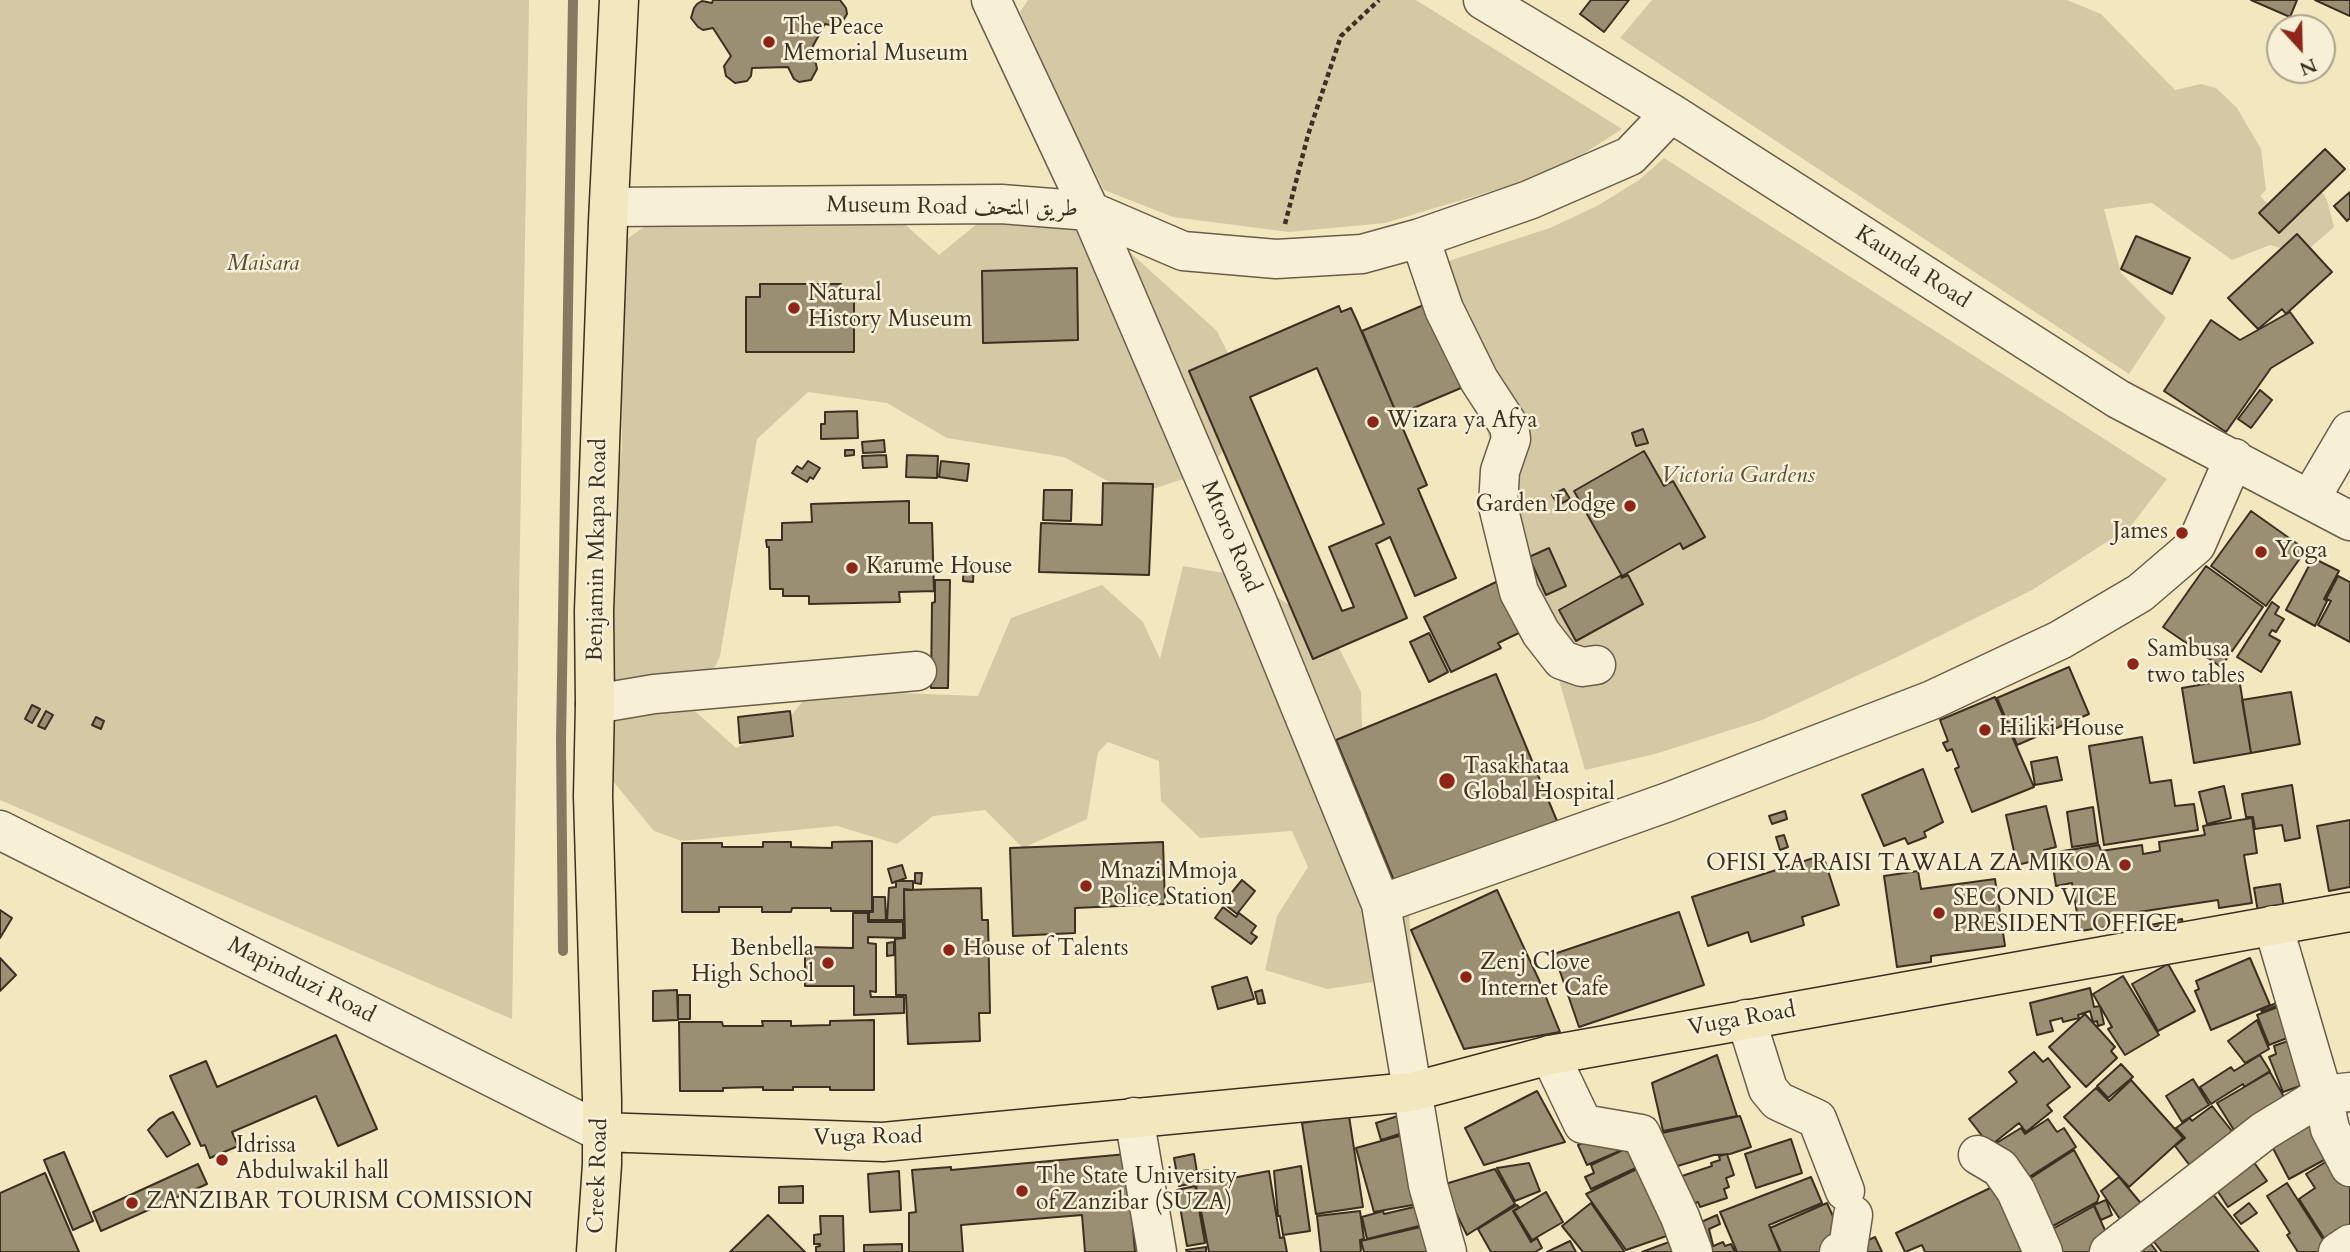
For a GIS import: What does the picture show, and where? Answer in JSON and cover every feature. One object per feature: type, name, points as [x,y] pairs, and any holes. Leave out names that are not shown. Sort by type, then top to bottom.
[{"type":"main road","name":"Benjamin Mkapa Road","points":[[601,1116],[593,796],[594,611],[619,0]]},
{"type":"main road","name":"Vuga Road","points":[[601,1116],[883,1142],[1411,1092],[1550,1055],[2350,912]]},
{"type":"main road","name":"Creek Road","points":[[596,1252],[602,1164],[601,1116]]},
{"type":"street","name":"Kaunda Road","points":[[1483,0],[1671,113],[2118,399],[2350,520]]},
{"type":"street","name":"Mtoro Road","points":[[1003,8],[1258,603],[1381,904],[1428,1185],[1447,1252]]},
{"type":"street","name":"Museum Road طريق المتحف","points":[[609,207],[1001,204],[1090,211],[1184,251],[1276,259],[1362,254],[1420,238],[1529,201],[1630,156],[1671,113]]},
{"type":"street","points":[[1420,238],[1444,309],[1479,380],[1509,426],[1511,439],[1500,471],[1497,506],[1519,593],[1541,633],[1562,660],[1582,667],[1596,665]]},
{"type":"street","points":[[2310,499],[2350,431]]},
{"type":"street","points":[[1381,904],[1668,802],[1932,701],[2060,640],[2140,593],[2196,545],[2234,458]]},
{"type":"street","points":[[595,704],[654,694],[917,671]]},
{"type":"street","name":"Mapinduzi Road","points":[[0,830],[601,1116]]},
{"type":"street","points":[[2273,925],[2337,1094],[2330,1129],[2350,1167]]},
{"type":"street","points":[[1746,1019],[1768,1089],[1777,1101],[1817,1119],[1849,1203],[1848,1248],[1839,1252]]},
{"type":"street","points":[[1550,1055],[1583,1124],[1641,1134],[1680,1217],[1692,1252]]},
{"type":"street","points":[[2109,1252],[2264,1131],[2337,1094]]},
{"type":"street","points":[[1134,1117],[1157,1252]]},
{"type":"street","points":[[1978,1155],[2000,1168],[2016,1191],[2043,1252]]},
{"type":"street","points":[[2338,1252],[2350,1244]]},
{"type":"path","points":[[1276,259],[1308,135],[1341,36],[1379,0]]},
{"type":"green space","name":"Maisara","points":[[0,0],[529,0],[512,1019],[0,800]]},
{"type":"green space","points":[[1028,0],[1416,0],[1622,129],[1555,172],[1385,223],[1289,232],[1173,217],[1104,190],[1064,111],[1020,12]]},
{"type":"green space","points":[[1652,0],[2067,0],[2101,14],[2175,90],[2201,84],[2216,88],[2237,108],[2261,149],[2266,190],[2260,196],[2276,212],[2313,178],[2327,200],[2334,227],[2303,254],[2270,245],[2232,260],[2152,203],[2104,209],[2121,273],[2166,318],[2129,374],[1620,38]]},
{"type":"green space","name":"Victoria Gardens","points":[[1664,158],[2167,479],[2130,527],[2032,590],[1762,720],[1655,754],[1585,770],[1439,264],[1550,228],[1597,206],[1639,180]]},
{"type":"green space","points":[[1001,204],[1124,247],[1217,331],[1256,410],[1206,472],[1133,495],[1064,457],[947,438],[887,403],[808,392],[757,439],[720,656],[695,711],[736,748],[785,723],[829,669],[899,693],[978,696],[1011,618],[1102,585],[1143,622],[1160,659],[1183,566],[1247,577],[1289,605],[1339,648],[1361,692],[1365,822],[1383,866],[1409,913],[1413,976],[1327,989],[1265,970],[1277,916],[1308,867],[1292,831],[1200,838],[1161,801],[1159,761],[1108,742],[1098,752],[1087,819],[1023,848],[985,810],[933,816],[897,844],[837,826],[682,841],[654,831],[598,763],[607,538],[622,448],[621,243],[663,214],[898,218],[939,255]]},
{"type":"building","name":"The Peace Memorial Museum","points":[[713,0],[840,0],[847,14],[841,24],[825,24],[808,55],[814,59],[817,69],[811,80],[799,82],[794,79],[788,67],[752,68],[747,81],[735,83],[726,76],[724,66],[731,56],[713,28],[703,30],[691,18],[697,4],[702,1],[712,3]]},
{"type":"building","points":[[1591,0],[1629,0],[1604,32],[1580,14]]},
{"type":"building","points":[[2251,0],[2297,0],[2291,14],[2283,14]]},
{"type":"building","points":[[2315,0],[2350,0],[2350,16]]},
{"type":"building","points":[[2325,149],[2345,169],[2279,233],[2259,213]]},
{"type":"building","points":[[2350,192],[2350,218],[2347,221],[2334,206]]},
{"type":"building","points":[[2297,234],[2332,272],[2286,314],[2282,309],[2258,329],[2228,298]]},
{"type":"building","points":[[2136,236],[2190,258],[2172,294],[2121,269]]},
{"type":"building","points":[[1077,268],[1078,340],[983,343],[982,271]]},
{"type":"building","points":[[760,284],[841,284],[840,297],[854,297],[854,352],[746,352],[746,297],[760,297]]},
{"type":"building","points":[[1426,304],[1461,388],[1397,415],[1362,331]]},
{"type":"building","points":[[1339,306],[1341,312],[1351,308],[1427,485],[1418,489],[1456,578],[1415,596],[1390,537],[1376,544],[1407,618],[1313,659],[1189,371]],"holes":[[[1317,368],[1384,524],[1329,547],[1354,607],[1342,611],[1250,397]]]},
{"type":"building","points":[[2290,312],[2313,343],[2271,368],[2226,432],[2164,391],[2211,320],[2240,340]]},
{"type":"building","points":[[2260,390],[2272,400],[2251,428],[2238,419]]},
{"type":"building","points":[[857,411],[858,438],[821,439],[821,424],[825,424],[825,412]]},
{"type":"building","points":[[1643,429],[1648,443],[1636,446],[1632,433]]},
{"type":"building","points":[[884,440],[885,452],[863,453],[862,442]]},
{"type":"building","points":[[845,450],[854,450],[854,455],[845,456]]},
{"type":"building","points":[[1644,451],[1664,486],[1673,481],[1705,537],[1683,549],[1680,543],[1622,576],[1574,491]]},
{"type":"building","points":[[886,455],[887,467],[863,468],[862,456]]},
{"type":"building","points":[[907,455],[938,456],[937,478],[906,477]]},
{"type":"building","points":[[808,461],[820,468],[813,479],[810,477],[807,482],[792,473],[797,466],[802,469]]},
{"type":"building","points":[[941,461],[969,464],[967,481],[939,477]]},
{"type":"building","points":[[1103,483],[1153,484],[1149,575],[1039,572],[1041,523],[1102,525]]},
{"type":"building","points":[[1564,489],[1570,499],[1558,505],[1552,495]]},
{"type":"building","points":[[1044,490],[1072,490],[1071,521],[1043,520]]},
{"type":"building","name":"Karume House","points":[[909,501],[909,523],[932,523],[934,591],[899,592],[900,602],[809,604],[809,596],[783,596],[783,589],[770,589],[769,547],[766,540],[782,540],[782,523],[812,522],[811,504]]},
{"type":"building","points":[[2251,511],[2306,550],[2266,606],[2211,566]]},
{"type":"building","points":[[1549,548],[1566,586],[1546,595],[1529,557]]},
{"type":"building","points":[[2313,558],[2339,571],[2324,599],[2327,601],[2315,626],[2286,610]]},
{"type":"building","points":[[964,562],[974,562],[973,582],[963,581]]},
{"type":"building","points":[[2206,566],[2263,607],[2221,667],[2163,627]]},
{"type":"building","points":[[1628,575],[1643,604],[1576,641],[1559,610],[1620,576],[1622,578]]},
{"type":"building","points":[[2338,576],[2350,582],[2350,642],[2318,625],[2331,601],[2326,599]]},
{"type":"building","points":[[935,580],[950,580],[948,688],[931,688],[932,603],[935,602]]},
{"type":"building","points":[[1496,582],[1521,632],[1498,643],[1501,648],[1451,672],[1424,617]]},
{"type":"building","points":[[2272,602],[2279,607],[2275,614],[2284,619],[2276,632],[2272,630],[2269,635],[2280,641],[2261,672],[2237,657]]},
{"type":"building","points":[[1429,633],[1448,672],[1429,682],[1410,642]]},
{"type":"building","points":[[2069,667],[2089,714],[2017,745],[1997,698]]},
{"type":"building","name":"Tasakhataa Global Hospital","points":[[1496,674],[1557,821],[1397,888],[1336,740]]},
{"type":"building","points":[[2239,678],[2251,753],[2194,763],[2182,688]]},
{"type":"building","points":[[2291,692],[2300,744],[2251,753],[2242,700]]},
{"type":"building","points":[[1995,697],[2034,787],[1972,812],[1955,769],[1959,767],[1952,749],[1947,751],[1943,743],[1948,741],[1940,720]]},
{"type":"building","points":[[32,705],[40,709],[32,723],[25,719]]},
{"type":"building","points":[[46,711],[53,715],[45,729],[38,726]]},
{"type":"building","points":[[790,711],[793,736],[740,743],[738,717]]},
{"type":"building","points":[[96,717],[104,721],[101,729],[92,725]]},
{"type":"building","points":[[2142,737],[2150,783],[2171,780],[2175,806],[2194,804],[2198,830],[2104,845],[2089,746]]},
{"type":"building","points":[[2057,757],[2062,780],[2035,785],[2031,762]]},
{"type":"building","points":[[1923,769],[1943,822],[1924,832],[1926,837],[1908,844],[1905,838],[1884,846],[1862,795]]},
{"type":"building","points":[[2292,785],[2300,838],[2285,841],[2282,825],[2255,829],[2253,817],[2246,817],[2242,794]]},
{"type":"building","points":[[2224,786],[2231,818],[2207,824],[2199,792]]},
{"type":"building","points":[[2046,806],[2056,847],[2044,850],[2046,858],[2017,865],[2006,815]]},
{"type":"building","points":[[2093,807],[2098,843],[2072,847],[2067,812]]},
{"type":"building","points":[[1785,811],[1787,819],[1772,824],[1769,816]]},
{"type":"building","points":[[2252,818],[2257,853],[2244,855],[2252,903],[2219,908],[2218,900],[2112,916],[2114,926],[2080,931],[2072,883],[2056,886],[2051,853],[2099,845],[2101,851],[2142,845],[2143,854],[2160,851],[2159,842],[2205,835],[2203,826]]},
{"type":"building","points":[[2350,820],[2350,887],[2329,891],[2317,826]]},
{"type":"building","points":[[1784,835],[1788,847],[1780,850],[1776,837]]},
{"type":"building","points":[[872,841],[872,911],[792,908],[791,912],[762,912],[762,907],[719,907],[719,912],[682,912],[682,843],[763,847],[763,842],[791,842],[791,847],[832,848],[832,842]]},
{"type":"building","points":[[1163,842],[1165,904],[1075,908],[1075,933],[1013,936],[1010,848]]},
{"type":"building","points":[[1823,855],[1839,905],[1802,917],[1804,925],[1751,942],[1748,932],[1708,946],[1692,897]]},
{"type":"building","points":[[902,865],[906,878],[892,883],[888,869]]},
{"type":"building","points":[[1918,871],[1921,889],[1995,879],[2005,946],[1931,956],[1931,962],[1897,967],[1884,876]]},
{"type":"building","points":[[915,873],[922,873],[921,884],[915,883]]},
{"type":"building","points":[[1242,880],[1255,891],[1237,914],[1223,903]]},
{"type":"building","points":[[896,881],[913,881],[913,890],[904,889],[904,920],[887,920],[889,888],[896,887]]},
{"type":"building","points":[[2280,884],[2284,908],[2258,912],[2254,888]]},
{"type":"building","points":[[981,888],[982,920],[988,920],[990,1013],[979,1013],[980,1041],[908,1044],[906,995],[896,995],[895,939],[905,938],[904,890]]},
{"type":"building","points":[[1497,890],[1560,1032],[1464,1049],[1411,930]]},
{"type":"building","points":[[873,897],[885,897],[886,920],[869,920],[869,912],[873,912]]},
{"type":"building","points":[[1223,907],[1236,917],[1239,913],[1256,926],[1251,933],[1257,937],[1251,944],[1215,918]]},
{"type":"building","points":[[0,910],[12,918],[0,938]]},
{"type":"building","points":[[1679,912],[1704,985],[1579,1027],[1554,954]]},
{"type":"building","points":[[853,913],[868,913],[868,922],[903,922],[903,938],[868,937],[868,943],[876,944],[876,992],[870,991],[871,997],[904,997],[904,1013],[854,1015],[854,986],[805,986],[805,947],[853,948]]},
{"type":"building","points":[[2182,919],[2184,932],[2152,937],[2150,925]]},
{"type":"building","points":[[894,942],[894,955],[887,956],[887,943]]},
{"type":"building","points":[[0,958],[16,975],[0,991]]},
{"type":"building","points":[[2250,958],[2270,1005],[2211,1030],[2195,991],[2199,989],[2196,981]]},
{"type":"building","points":[[2168,964],[2195,1011],[2158,1031],[2132,984]]},
{"type":"building","points":[[2123,976],[2159,1035],[2125,1055],[2108,1029],[2112,1027],[2093,994]]},
{"type":"building","points":[[1247,977],[1254,999],[1218,1009],[1212,987]]},
{"type":"building","points":[[2090,988],[2094,1007],[2100,1006],[2104,1024],[2098,1026],[2097,1021],[2093,1022],[2090,1011],[2078,1015],[2079,1018],[2063,1022],[2062,1018],[2050,1021],[2053,1031],[2037,1035],[2030,1003]]},
{"type":"building","points":[[677,990],[678,1020],[653,1021],[653,991]]},
{"type":"building","points":[[1262,990],[1265,1003],[1258,1004],[1255,992]]},
{"type":"building","points":[[678,995],[690,995],[690,1019],[678,1019]]},
{"type":"building","points":[[2285,999],[2286,1002],[2262,1012],[2261,1010]]},
{"type":"building","points":[[2288,1003],[2300,1033],[2269,1045],[2257,1015]]},
{"type":"building","points":[[2085,1014],[2115,1047],[2111,1051],[2117,1058],[2086,1087],[2049,1047]]},
{"type":"building","points":[[874,1020],[874,1090],[793,1087],[793,1090],[763,1090],[763,1087],[680,1091],[679,1022],[763,1026],[762,1021],[791,1021],[791,1026],[830,1025],[830,1021]]},
{"type":"building","points":[[2257,1020],[2269,1049],[2245,1063],[2228,1041]]},
{"type":"building","points":[[336,1035],[377,1129],[338,1146],[316,1096],[232,1132],[238,1146],[210,1158],[205,1145],[201,1146],[170,1076],[206,1061],[217,1087]]},
{"type":"building","points":[[2299,1037],[2314,1081],[2283,1092],[2269,1057],[2276,1054],[2274,1046]]},
{"type":"building","points":[[2034,1052],[2043,1062],[2048,1058],[2070,1087],[2047,1105],[2052,1111],[2026,1132],[2019,1123],[1990,1146],[1969,1119],[2017,1082],[2009,1072]]},
{"type":"building","points":[[1717,1055],[1737,1116],[1663,1131],[1652,1083]]},
{"type":"building","points":[[2260,1055],[2270,1071],[2211,1104],[2200,1087],[2231,1067],[2234,1071]]},
{"type":"building","points":[[2121,1064],[2133,1077],[2108,1098],[2097,1086]]},
{"type":"building","points":[[2270,1072],[2293,1113],[2242,1143],[2217,1103]]},
{"type":"building","points":[[2193,1079],[2209,1105],[2182,1122],[2166,1096]]},
{"type":"building","points":[[2131,1080],[2183,1138],[2129,1187],[2064,1117],[2096,1088],[2109,1101]]},
{"type":"building","points":[[1537,1091],[1565,1142],[1484,1165],[1465,1128]]},
{"type":"building","points":[[2312,1105],[2337,1153],[2289,1179],[2264,1131]]},
{"type":"building","points":[[2212,1106],[2243,1145],[2200,1179],[2175,1146],[2185,1138],[2176,1128],[2190,1118],[2192,1121]]},
{"type":"building","points":[[173,1112],[190,1144],[167,1157],[148,1130],[159,1119]]},
{"type":"building","points":[[1404,1114],[1409,1131],[1381,1140],[1376,1123]]},
{"type":"building","points":[[1349,1116],[1363,1207],[1316,1214],[1302,1123]]},
{"type":"building","points":[[1740,1116],[1751,1147],[1661,1171],[1648,1136]]},
{"type":"building","points":[[2048,1119],[2057,1132],[2064,1128],[2076,1147],[2015,1186],[1990,1147],[2021,1128],[2025,1134]]},
{"type":"building","points":[[1613,1130],[1622,1150],[1587,1165],[1578,1145]]},
{"type":"building","points":[[1410,1133],[1429,1202],[1374,1212],[1356,1148]]},
{"type":"building","points":[[1791,1139],[1802,1173],[1756,1188],[1745,1154]]},
{"type":"building","points":[[1625,1149],[1642,1165],[1591,1189],[1585,1177],[1594,1173],[1591,1165]]},
{"type":"building","points":[[2074,1150],[2099,1196],[2097,1202],[2040,1233],[2026,1181]]},
{"type":"building","points":[[64,1152],[93,1221],[73,1230],[44,1160]]},
{"type":"building","name":"The State University of Zanzibar (SUZA)","points":[[1127,1154],[1135,1252],[1085,1252],[1082,1215],[961,1225],[963,1252],[909,1252],[909,1213],[916,1212],[912,1170],[951,1167],[951,1170]]},
{"type":"building","points":[[1194,1154],[1197,1172],[1208,1170],[1210,1180],[1179,1186],[1174,1158]]},
{"type":"building","points":[[1727,1154],[1734,1175],[1726,1178],[1729,1187],[1724,1189],[1727,1198],[1700,1207],[1698,1202],[1683,1207],[1673,1179],[1712,1166],[1711,1163],[1720,1160],[1719,1156]]},
{"type":"building","points":[[2337,1155],[2350,1176],[2350,1237],[2331,1249],[2299,1199],[2315,1188],[2306,1174]]},
{"type":"building","points":[[2251,1158],[2267,1181],[2228,1207],[2213,1184]]},
{"type":"building","points":[[1653,1161],[1681,1231],[1626,1250],[1586,1194]]},
{"type":"building","points":[[1529,1163],[1540,1191],[1515,1201],[1497,1168]]},
{"type":"building","points":[[198,1164],[207,1184],[101,1231],[93,1212]]},
{"type":"building","points":[[1301,1166],[1310,1231],[1283,1235],[1278,1216],[1274,1171]]},
{"type":"building","points":[[1495,1169],[1515,1204],[1467,1235],[1442,1185]]},
{"type":"building","points":[[899,1171],[901,1210],[870,1212],[868,1174]]},
{"type":"building","points":[[1269,1171],[1280,1238],[1284,1237],[1287,1252],[1209,1252],[1196,1185]]},
{"type":"building","points":[[45,1173],[79,1252],[0,1252],[0,1193]]},
{"type":"building","points":[[1811,1177],[1822,1203],[1769,1225],[1780,1252],[1737,1252],[1720,1212]]},
{"type":"building","points":[[2119,1177],[2149,1213],[2128,1231],[2101,1191]]},
{"type":"building","points":[[2007,1180],[2042,1252],[1925,1252],[1922,1245],[1905,1252],[1896,1233]]},
{"type":"building","points":[[2287,1183],[2331,1252],[2298,1252],[2287,1235],[2290,1233],[2267,1196]]},
{"type":"building","points":[[803,1186],[803,1203],[779,1203],[779,1187]]},
{"type":"building","points":[[1195,1186],[1205,1243],[1187,1246],[1177,1190]]},
{"type":"building","points":[[2209,1189],[2259,1252],[2162,1252],[2147,1233]]},
{"type":"building","points":[[1546,1192],[1563,1222],[1532,1240],[1514,1211]]},
{"type":"building","points":[[2106,1200],[2112,1215],[2101,1220],[2094,1205]]},
{"type":"building","points":[[1591,1203],[1624,1252],[1583,1252],[1562,1226]]},
{"type":"building","points":[[1827,1203],[1847,1248],[1839,1252],[1781,1252],[1770,1228]]},
{"type":"building","points":[[2249,1203],[2257,1213],[2241,1224],[2234,1215]]},
{"type":"building","points":[[1427,1204],[1431,1223],[1367,1239],[1362,1217]]},
{"type":"building","points":[[1517,1205],[1519,1207],[1513,1211],[1531,1242],[1537,1238],[1542,1248],[1535,1252],[1491,1252],[1478,1229]]},
{"type":"building","points":[[2094,1206],[2113,1248],[2103,1252],[2044,1252],[2038,1237]]},
{"type":"building","points":[[1360,1211],[1364,1239],[1360,1240],[1361,1252],[1321,1252],[1317,1216]]},
{"type":"building","points":[[768,1215],[805,1252],[730,1252]]},
{"type":"building","points":[[1717,1215],[1720,1224],[1709,1229],[1713,1245],[1699,1250],[1690,1227]]},
{"type":"building","points":[[820,1216],[843,1216],[844,1252],[816,1252],[816,1247],[820,1244],[814,1244],[814,1235],[821,1234]]},
{"type":"building","points":[[1429,1225],[1441,1252],[1364,1252],[1361,1241]]},
{"type":"building","points":[[1875,1237],[1882,1252],[1843,1252]]},
{"type":"building","points":[[1680,1238],[1686,1252],[1642,1252]]},
{"type":"building","points":[[2147,1239],[2157,1252],[2125,1252]]},
{"type":"building","points":[[1570,1241],[1576,1252],[1547,1252]]},
{"type":"building","points":[[1723,1242],[1725,1246],[1731,1244],[1735,1252],[1699,1252]]},
{"type":"building","points":[[902,1244],[902,1252],[864,1252],[864,1245]]},
{"type":"building","points":[[1206,1247],[1206,1252],[1186,1250]]},
{"type":"waterway","points":[[563,951],[561,740],[573,0]]},
{"type":"place","name":"The Peace Memorial Museum","points":[[769,42]]},
{"type":"place","name":"Natural History Museum","points":[[794,308]]},
{"type":"place","name":"Wizara ya Afya","points":[[1373,422]]},
{"type":"place","name":"Garden Lodge","points":[[1630,506]]},
{"type":"place","name":"James","points":[[2182,533]]},
{"type":"place","name":"Yoga","points":[[2261,552]]},
{"type":"place","name":"Karume House","points":[[852,568]]},
{"type":"place","name":"Sambusa two tables","points":[[2133,664]]},
{"type":"place","name":"Hiliki House","points":[[1985,730]]},
{"type":"place","name":"Tasakhataa Global Hospital","points":[[1447,781]]},
{"type":"place","name":"OFISI YA RAISI TAWALA ZA MIKOA","points":[[2125,865]]},
{"type":"place","name":"Mnazi Mmoja Police Station","points":[[1086,886]]},
{"type":"place","name":"SECOND VICE PRESIDENT OFFICE","points":[[1939,913]]},
{"type":"place","name":"House of Talents","points":[[949,950]]},
{"type":"place","name":"Benbella High School","points":[[828,963]]},
{"type":"place","name":"Zenj Clove Internet Cafe","points":[[1466,977]]},
{"type":"place","name":"Idrissa Abdulwakil hall","points":[[222,1160]]},
{"type":"place","name":"The State University of Zanzibar (SUZA)","points":[[1022,1191]]},
{"type":"place","name":"ZANZIBAR TOURISM COMISSION","points":[[132,1203]]}]
